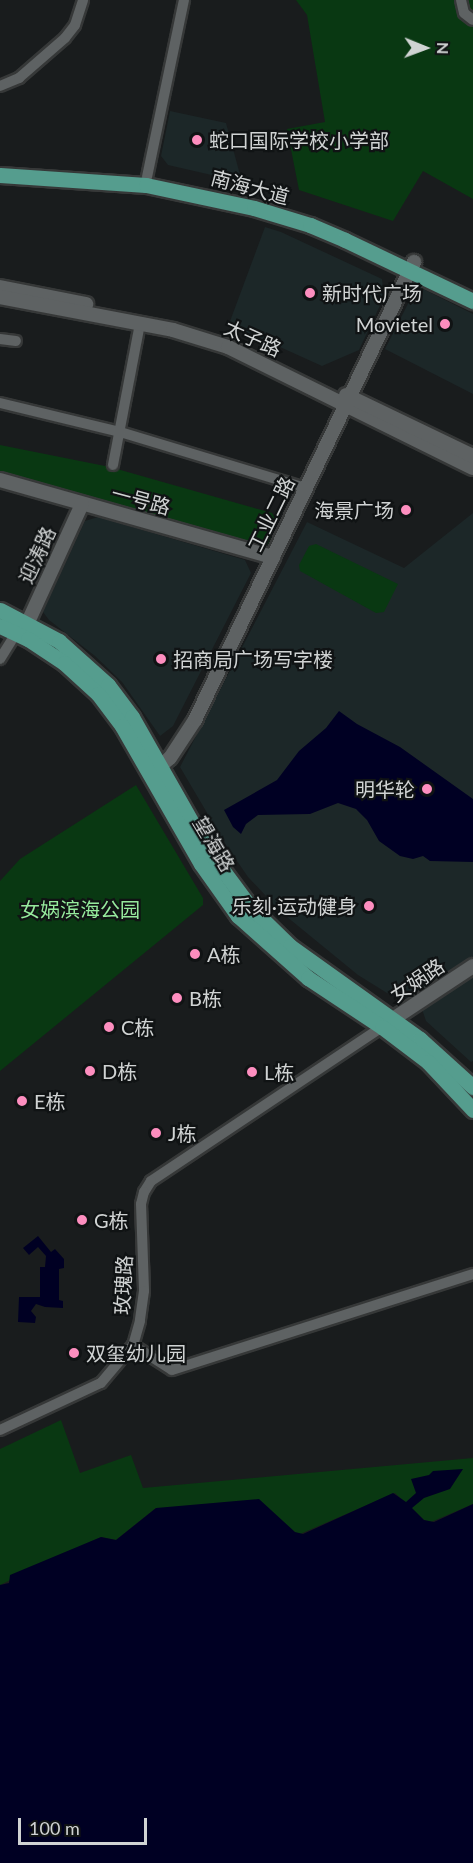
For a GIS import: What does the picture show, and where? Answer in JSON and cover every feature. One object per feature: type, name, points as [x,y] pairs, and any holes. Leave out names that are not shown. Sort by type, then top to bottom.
[{"type":"main road","name":"南海大道","points":[[0,166],[147,177],[218,190],[282,208],[349,233],[412,265],[473,301]]},
{"type":"main road","name":"南海大道","points":[[0,175],[114,182],[194,194],[310,225],[473,290]]},
{"type":"main road","name":"望海路","points":[[0,610],[28,622],[78,655],[108,685],[132,717],[155,771],[224,886],[250,907],[290,946],[388,1023],[443,1075],[473,1110]]},
{"type":"main road","name":"望海路","points":[[0,626],[16,633],[64,663],[98,694],[155,771]]},
{"type":"main road","name":"望海路","points":[[388,1023],[440,1055],[473,1087]]},
{"type":"street","points":[[0,86],[19,78],[65,38],[75,25],[83,0]]},
{"type":"street","points":[[147,177],[184,0]]},
{"type":"street","points":[[461,0],[464,13],[473,20]]},
{"type":"street","name":"工业二路","points":[[155,771],[187,734],[412,265]]},
{"type":"street","name":"太子路","points":[[0,287],[175,321],[215,332],[348,400],[473,468]]},
{"type":"street","name":"太子路","points":[[0,297],[173,330],[228,347],[473,456]]},
{"type":"street","points":[[113,465],[140,324]]},
{"type":"street","points":[[0,339],[16,341]]},
{"type":"street","points":[[0,403],[120,432],[306,488]]},
{"type":"street","name":"一号路","points":[[0,480],[273,557]]},
{"type":"street","name":"迎涛路","points":[[28,622],[82,504]]},
{"type":"street","points":[[0,659],[16,633]]},
{"type":"street","name":"女娲路","points":[[388,1023],[473,966]]},
{"type":"street","name":"玫瑰路","points":[[388,1023],[150,1181],[142,1198],[144,1291],[140,1322],[133,1345],[172,1370],[473,1274]]},
{"type":"street","points":[[0,1430],[97,1386],[107,1378],[133,1345]]},
{"type":"shaded area","name":"蛇口国际学校小学部","points":[[170,111],[226,123],[242,182],[168,165],[161,156]]},
{"type":"shaded area","points":[[265,227],[281,232],[382,279],[384,297],[359,350],[322,366],[229,324]]},
{"type":"shaded area","points":[[417,286],[473,314],[473,394],[385,349]]},
{"type":"shaded area","points":[[473,513],[473,1061],[471,1062],[426,1021],[422,1009],[409,999],[387,993],[358,975],[281,912],[248,877],[226,845],[180,767],[307,522],[404,568]]},
{"type":"shaded area","points":[[98,517],[245,560],[251,573],[173,726],[160,736],[122,682],[95,656],[49,620],[43,612],[85,521]]},
{"type":"green space","points":[[296,0],[473,0],[473,199],[423,171],[393,221],[299,190],[287,129],[325,122],[307,15]]},
{"type":"green space","points":[[0,445],[110,467],[272,513],[277,521],[268,544],[262,547],[0,472]]},
{"type":"green space","points":[[316,544],[398,584],[384,612],[376,613],[300,571],[299,565],[309,546]]},
{"type":"green space","name":"女娲滨海公园","points":[[136,785],[203,898],[203,905],[0,1071],[0,881],[20,859]]},
{"type":"green space","points":[[61,1420],[80,1473],[131,1455],[143,1488],[473,1458],[473,1504],[431,1522],[424,1520],[395,1493],[300,1534],[156,1508],[116,1540],[101,1537],[0,1585],[0,1449]]},
{"type":"water","points":[[339,711],[357,724],[400,747],[473,799],[473,862],[430,861],[423,856],[413,859],[400,856],[379,841],[367,820],[356,809],[338,803],[310,814],[258,815],[246,824],[241,834],[233,827],[224,810],[277,780],[299,751],[326,728]]},
{"type":"water","points":[[38,1236],[51,1252],[55,1249],[64,1259],[64,1268],[59,1269],[59,1300],[63,1301],[63,1308],[36,1304],[31,1311],[36,1317],[35,1323],[18,1322],[19,1297],[40,1297],[40,1267],[45,1267],[46,1256],[38,1247],[29,1255],[23,1248]]},
{"type":"water","points":[[463,1469],[450,1489],[424,1498],[412,1508],[424,1520],[434,1522],[473,1504],[473,1863],[0,1863],[0,1585],[9,1583],[10,1575],[101,1537],[116,1540],[156,1508],[259,1499],[295,1532],[303,1534],[393,1493],[406,1502],[416,1493],[411,1479],[429,1475],[433,1471]]},
{"type":"place","name":"蛇口国际学校小学部","points":[[197,140]]},
{"type":"place","name":"新时代广场","points":[[310,293]]},
{"type":"place","name":"Movietel","points":[[445,324]]},
{"type":"place","name":"海景广场","points":[[406,510]]},
{"type":"place","name":"招商局广场写字楼","points":[[161,659]]},
{"type":"place","name":"明华轮","points":[[427,789]]},
{"type":"place","name":"乐刻·运动健身","points":[[369,906]]},
{"type":"place","name":"A栋","points":[[195,954]]},
{"type":"place","name":"B栋","points":[[177,998]]},
{"type":"place","name":"C栋","points":[[109,1027]]},
{"type":"place","name":"D栋","points":[[90,1071]]},
{"type":"place","name":"L栋","points":[[252,1072]]},
{"type":"place","name":"E栋","points":[[22,1101]]},
{"type":"place","name":"J栋","points":[[156,1133]]},
{"type":"place","name":"G栋","points":[[82,1220]]},
{"type":"place","name":"双玺幼儿园","points":[[74,1353]]}]
